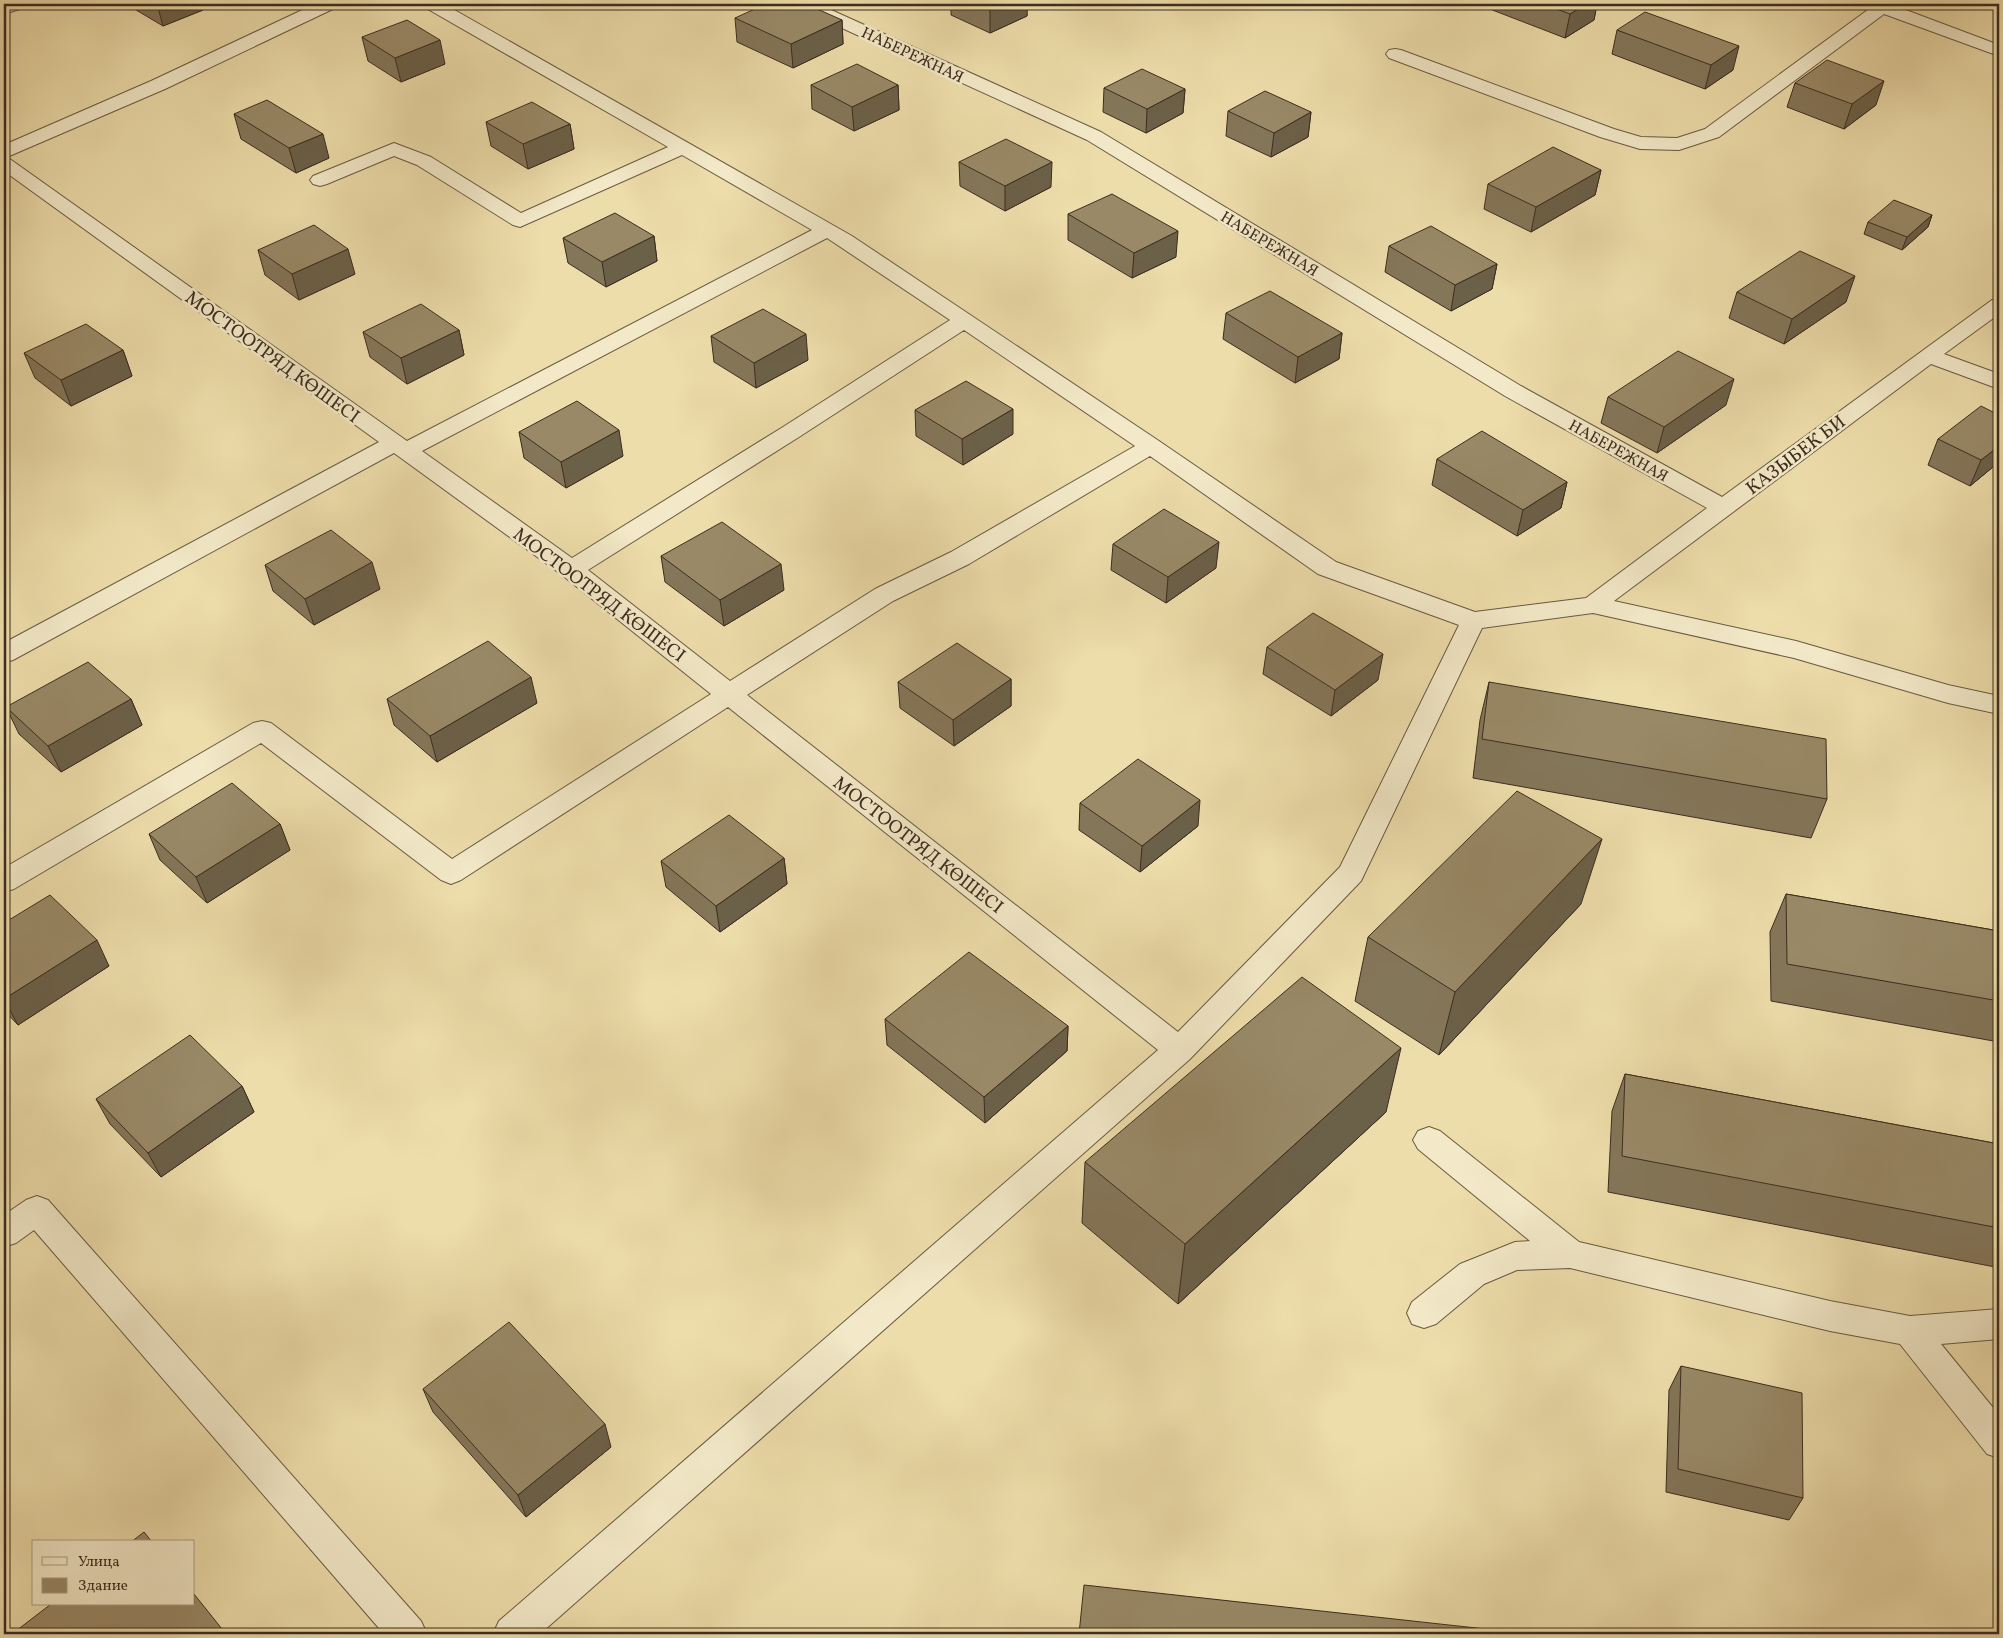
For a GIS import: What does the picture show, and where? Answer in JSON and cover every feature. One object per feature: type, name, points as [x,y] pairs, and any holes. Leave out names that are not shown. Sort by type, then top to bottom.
[{"type":"street","points":[[4,9],[17,4]]},
{"type":"street","points":[[4,152],[167,81],[329,4]]},
{"type":"street","points":[[432,4],[827,230],[965,320],[1327,568],[1472,621],[1593,605],[1796,650],[1948,694],[1999,705]]},
{"type":"street","name":"НАБЕРЕЖНАЯ","points":[[804,4],[1094,136],[1513,391],[1724,507]]},
{"type":"street","points":[[1395,54],[1607,133],[1640,143],[1679,144],[1712,133],[1878,6],[1999,51]]},
{"type":"street","points":[[320,180],[394,150],[424,161],[520,221],[683,147]]},
{"type":"street","name":"МОСТООТРЯД КӨШЕСІ","points":[[4,162],[571,569],[1179,1050]]},
{"type":"street","points":[[4,654],[400,447],[827,230]]},
{"type":"street","name":"КАЗЫБЕК БИ","points":[[1593,605],[1999,304]]},
{"type":"street","points":[[571,569],[791,432],[965,320]]},
{"type":"street","points":[[1928,355],[1999,382]]},
{"type":"street","points":[[4,881],[262,730],[451,873],[884,595],[960,558],[1151,446]]},
{"type":"street","points":[[512,1634],[1179,1050],[1351,874],[1472,621]]},
{"type":"street","points":[[1429,1140],[1570,1254]]},
{"type":"street","points":[[4,1233],[37,1210],[408,1634]]},
{"type":"street","points":[[1424,1312],[1472,1274],[1515,1256],[1570,1254],[1830,1316],[1910,1331],[1999,1324]]},
{"type":"street","points":[[1910,1331],[1999,1442]]},
{"type":"building","points":[[766,4],[806,4],[842,20],[791,44],[735,18]]},
{"type":"building","points":[[977,4],[1002,4],[990,9]]},
{"type":"building","points":[[1543,4],[1586,4],[1570,14]]},
{"type":"building","points":[[1645,12],[1739,46],[1711,65],[1617,30]]},
{"type":"building","points":[[407,20],[440,40],[395,58],[362,37]]},
{"type":"building","points":[[1827,60],[1884,81],[1852,104],[1795,83]]},
{"type":"building","points":[[857,64],[898,85],[852,107],[811,85]]},
{"type":"building","points":[[1142,69],[1185,89],[1147,109],[1104,88]]},
{"type":"building","points":[[1265,91],[1311,112],[1274,133],[1228,111]]},
{"type":"building","points":[[267,100],[323,134],[289,148],[234,114]]},
{"type":"building","points":[[532,102],[570,124],[523,144],[486,122]]},
{"type":"building","points":[[1006,139],[1052,162],[1005,186],[959,162]]},
{"type":"building","points":[[1553,147],[1601,170],[1536,207],[1488,184]]},
{"type":"building","points":[[1112,194],[1178,231],[1134,253],[1068,214]]},
{"type":"building","points":[[1894,200],[1932,215],[1907,237],[1868,222]]},
{"type":"building","points":[[615,213],[654,236],[602,262],[563,238]]},
{"type":"building","points":[[314,225],[348,249],[292,274],[258,250]]},
{"type":"building","points":[[1431,226],[1497,264],[1455,285],[1389,246]]},
{"type":"building","points":[[1800,251],[1855,276],[1792,319],[1737,292]]},
{"type":"building","points":[[1270,291],[1342,333],[1298,357],[1226,313]]},
{"type":"building","points":[[421,304],[459,330],[401,358],[363,332]]},
{"type":"building","points":[[763,309],[806,334],[754,363],[711,336]]},
{"type":"building","points":[[86,324],[123,350],[61,380],[24,353]]},
{"type":"building","points":[[1678,351],[1734,379],[1664,427],[1608,397]]},
{"type":"building","points":[[966,381],[1013,409],[962,439],[915,410]]},
{"type":"building","points":[[577,401],[619,430],[561,462],[519,432]]},
{"type":"building","points":[[1981,406],[1999,415],[1999,446],[1981,460],[1938,439]]},
{"type":"building","points":[[1482,431],[1567,482],[1523,510],[1437,459]]},
{"type":"building","points":[[1164,509],[1219,542],[1168,577],[1113,544]]},
{"type":"building","points":[[722,522],[781,564],[720,600],[661,556]]},
{"type":"building","points":[[331,530],[372,562],[305,599],[265,565]]},
{"type":"building","points":[[1313,613],[1383,654],[1335,690],[1267,647]]},
{"type":"building","points":[[488,641],[531,677],[430,736],[387,699]]},
{"type":"building","points":[[957,643],[1011,679],[953,720],[898,682]]},
{"type":"building","points":[[88,662],[131,699],[48,746],[6,707]]},
{"type":"building","points":[[1489,682],[1826,739],[1827,799],[1482,739]]},
{"type":"building","points":[[1138,759],[1200,800],[1142,846],[1080,803]]},
{"type":"building","points":[[232,783],[280,824],[196,877],[149,834]]},
{"type":"building","points":[[1517,791],[1602,839],[1455,992],[1368,937]]},
{"type":"building","points":[[729,815],[784,858],[716,906],[661,861]]},
{"type":"building","points":[[1786,894],[1999,931],[1999,1001],[1787,964]]},
{"type":"building","points":[[50,895],[97,940],[4,999],[4,923]]},
{"type":"building","points":[[969,952],[1068,1026],[984,1097],[885,1019]]},
{"type":"building","points":[[1302,977],[1401,1048],[1185,1244],[1085,1162]]},
{"type":"building","points":[[190,1035],[242,1086],[148,1153],[96,1099]]},
{"type":"building","points":[[1625,1074],[1999,1144],[1999,1228],[1622,1156]]},
{"type":"building","points":[[509,1322],[605,1424],[518,1495],[423,1389]]},
{"type":"building","points":[[1681,1366],[1802,1393],[1803,1498],[1678,1469]]},
{"type":"building","points":[[144,1532],[150,1540],[134,1540]]},
{"type":"building","points":[[1084,1585],[1522,1633],[1522,1634],[1079,1634]]},
{"type":"building","points":[[195,1595],[226,1634],[12,1634],[48,1606],[195,1606]]}]
